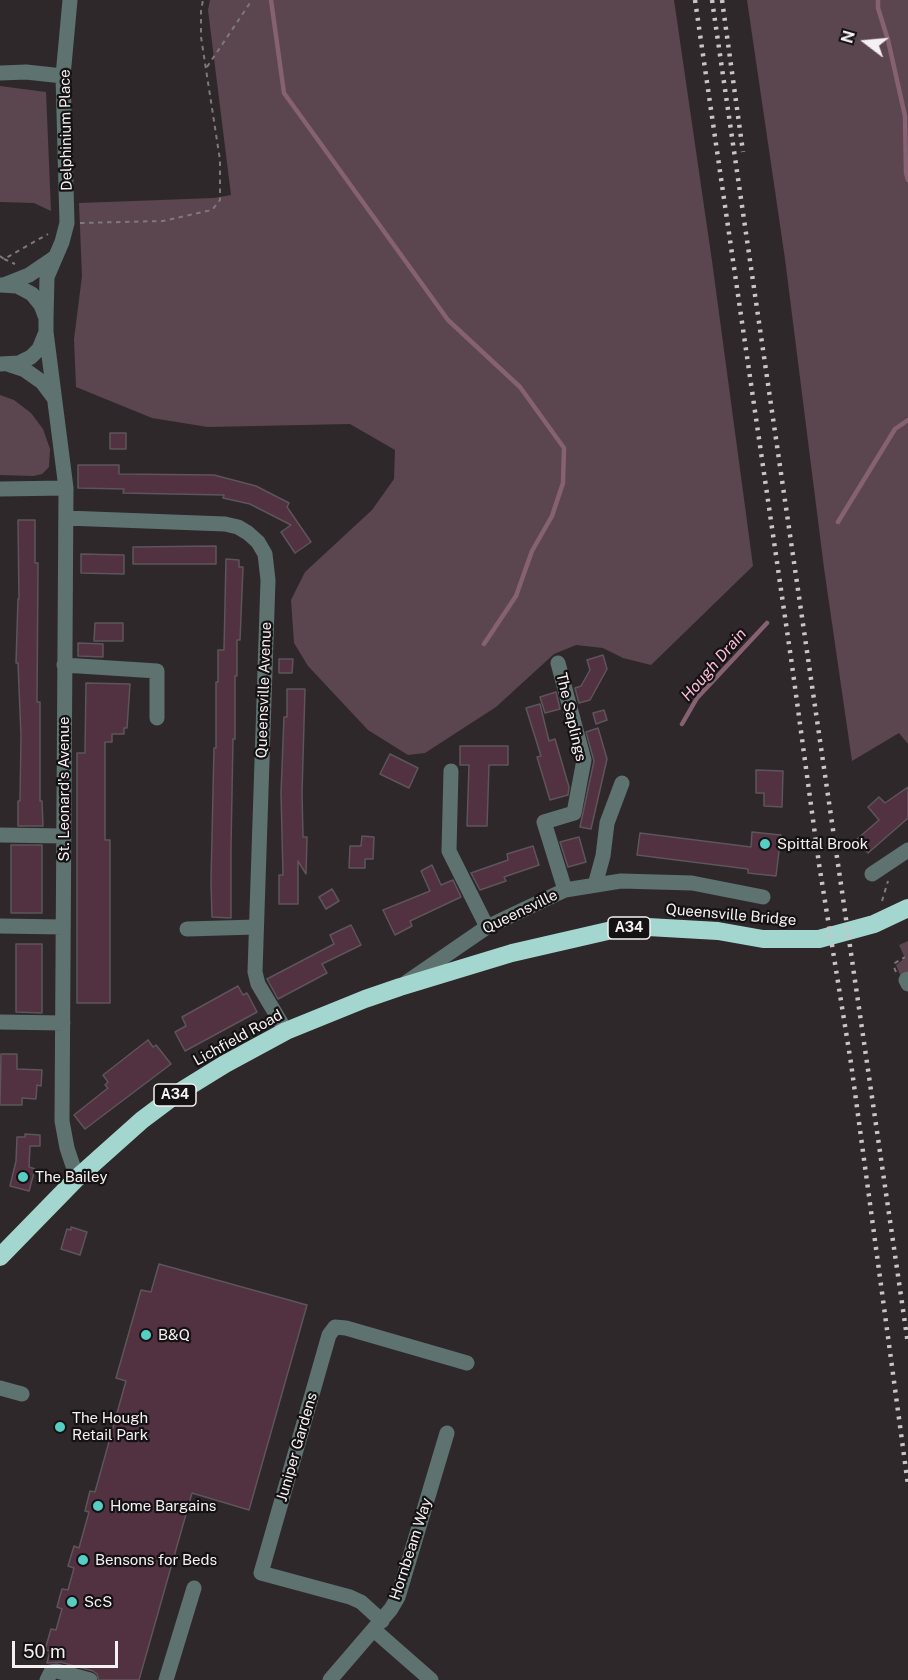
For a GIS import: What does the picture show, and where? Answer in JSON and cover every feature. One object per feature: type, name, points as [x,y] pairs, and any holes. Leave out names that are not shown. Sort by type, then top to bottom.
[{"type":"highway","name":"Queensville Bridge","points":[[444,975],[513,953],[612,930],[648,927],[718,931],[763,939],[819,939],[869,926],[908,908]]},
{"type":"highway","name":"Lichfield Road","points":[[0,1257],[78,1178],[142,1120],[177,1093],[286,1030],[400,987],[444,975]]},
{"type":"street","name":"Delphinium Place","points":[[46,325],[47,280],[62,242],[66,223],[63,76],[70,0]]},
{"type":"street","points":[[0,73],[26,72],[63,76]]},
{"type":"street","points":[[2,285],[29,275],[54,258]]},
{"type":"street","points":[[2,285],[17,286],[32,294],[41,305],[46,325],[39,349],[31,357],[19,363],[5,365]]},
{"type":"street","name":"St. Leonard's Avenue","points":[[46,325],[66,488],[62,1121],[67,1148],[78,1178]]},
{"type":"street","points":[[5,365],[24,370],[42,382],[54,398]]},
{"type":"street","points":[[0,489],[66,488]]},
{"type":"street","name":"Queensville Avenue","points":[[66,518],[225,524],[238,527],[248,533],[258,542],[265,554],[268,580],[256,979],[286,1030]]},
{"type":"street","name":"The Saplings","points":[[558,663],[584,760],[574,813],[544,822],[565,890]]},
{"type":"street","points":[[64,665],[157,671],[157,718]]},
{"type":"street","points":[[451,771],[449,851],[487,927]]},
{"type":"street","points":[[595,885],[603,856],[607,823],[622,783]]},
{"type":"street","points":[[0,835],[64,836]]},
{"type":"street","points":[[872,874],[908,850]]},
{"type":"street","name":"Queensville","points":[[400,987],[487,927],[565,890],[621,881],[693,883],[763,897]]},
{"type":"street","points":[[0,926],[63,927]]},
{"type":"street","points":[[187,929],[256,927]]},
{"type":"street","points":[[0,1022],[63,1023]]},
{"type":"street","name":"Juniper Gardens","points":[[378,1625],[361,1602],[350,1597],[261,1573],[329,1335],[335,1327],[346,1328],[466,1363]]},
{"type":"street","points":[[0,1388],[22,1394]]},
{"type":"street","name":"Hornbeam Way","points":[[330,1680],[399,1597],[447,1433]]},
{"type":"street","points":[[166,1680],[194,1588]]},
{"type":"street","points":[[378,1625],[430,1680]]},
{"type":"street","points":[[47,1680],[51,1672],[57,1671],[90,1680]]},
{"type":"path","points":[[75,223],[163,220],[212,210],[220,200],[220,160],[201,37],[203,0]]},
{"type":"path","points":[[207,67],[252,0]]},
{"type":"path","points":[[0,256],[4,259],[51,233]]},
{"type":"path","points":[[869,926],[895,860]]},
{"type":"path","points":[[763,897],[760,908],[788,923]]},
{"type":"shaded area","points":[[210,0],[674,0],[753,566],[651,665],[623,658],[603,648],[576,645],[554,654],[496,707],[425,753],[408,755],[368,730],[308,666],[294,643],[291,600],[305,572],[372,510],[394,479],[395,450],[350,424],[208,427],[152,418],[76,387],[74,339],[82,276],[79,203],[214,198],[231,195],[208,10]]},
{"type":"shaded area","points":[[747,0],[908,0],[908,744],[899,733],[852,761],[824,568],[785,259]]},
{"type":"shaded area","points":[[0,86],[46,92],[51,211],[34,203],[0,202]]},
{"type":"shaded area","points":[[0,395],[14,400],[31,413],[43,429],[50,449],[49,467],[42,474],[0,475]]},
{"type":"shaded area","points":[[908,941],[908,974],[901,977],[896,965],[905,958],[899,945]]},
{"type":"building","points":[[110,433],[126,433],[126,449],[110,449]]},
{"type":"building","points":[[78,465],[119,465],[119,474],[214,475],[256,486],[289,503],[287,507],[311,542],[295,553],[281,532],[291,525],[250,504],[223,498],[224,495],[123,493],[124,489],[78,488]]},
{"type":"building","points":[[18,520],[35,520],[35,563],[38,563],[37,702],[40,702],[40,801],[42,801],[43,826],[18,826],[21,736],[18,663],[16,663],[19,599]]},
{"type":"building","points":[[216,546],[216,564],[133,564],[133,547]]},
{"type":"building","points":[[81,554],[124,555],[124,574],[81,573]]},
{"type":"building","points":[[226,559],[239,560],[239,567],[243,567],[240,640],[237,640],[237,676],[235,676],[231,918],[212,917],[211,881],[216,682],[218,682],[218,650],[224,650]]},
{"type":"building","points":[[95,623],[123,623],[123,641],[94,641]]},
{"type":"building","points":[[78,643],[103,644],[103,657],[78,656]]},
{"type":"building","points":[[603,655],[607,669],[590,700],[579,703],[575,688],[581,686],[590,670],[587,660]]},
{"type":"building","points":[[279,659],[293,659],[292,673],[279,673]]},
{"type":"building","points":[[86,683],[130,684],[127,728],[124,728],[124,734],[112,734],[112,742],[105,742],[105,840],[110,840],[110,1003],[77,1003],[77,753],[85,753]]},
{"type":"building","points":[[287,689],[305,689],[302,793],[303,837],[307,837],[306,874],[298,861],[298,904],[279,904],[279,875],[283,875],[281,793]]},
{"type":"building","points":[[556,692],[560,709],[545,713],[540,697]]},
{"type":"building","points":[[540,704],[549,741],[555,739],[569,787],[568,795],[550,800],[537,757],[541,756],[526,708]]},
{"type":"building","points":[[604,710],[607,720],[596,724],[593,713]]},
{"type":"building","points":[[598,728],[607,759],[591,829],[580,827],[594,761],[586,732]]},
{"type":"building","points":[[460,746],[508,746],[508,765],[489,765],[487,826],[467,826],[469,765],[460,765]]},
{"type":"building","points":[[390,754],[418,768],[409,788],[380,774]]},
{"type":"building","points":[[756,770],[783,771],[782,807],[764,806],[764,793],[756,793]]},
{"type":"building","points":[[908,787],[908,818],[868,853],[856,840],[879,820],[868,807],[879,797],[885,803]]},
{"type":"building","points":[[752,832],[781,835],[776,876],[748,873],[748,869],[637,855],[640,833],[751,847]]},
{"type":"building","points":[[362,836],[374,837],[373,859],[365,859],[365,868],[349,868],[350,846],[361,846]]},
{"type":"building","points":[[579,837],[586,862],[568,867],[560,842]]},
{"type":"building","points":[[11,845],[42,845],[42,913],[11,913]]},
{"type":"building","points":[[533,846],[539,865],[504,877],[506,881],[480,890],[471,873],[508,860],[507,854]]},
{"type":"building","points":[[432,865],[441,885],[453,880],[461,897],[410,921],[412,926],[395,935],[383,910],[430,891],[421,871]]},
{"type":"building","points":[[332,889],[339,901],[326,909],[319,897]]},
{"type":"building","points":[[351,925],[361,945],[322,964],[327,973],[278,999],[267,979],[334,944],[330,935]]},
{"type":"building","points":[[16,944],[42,944],[42,1013],[16,1012]]},
{"type":"building","points":[[238,986],[243,995],[247,993],[257,1012],[185,1051],[175,1032],[186,1026],[182,1017]]},
{"type":"building","points":[[148,1040],[153,1047],[156,1045],[171,1064],[85,1129],[74,1115],[108,1088],[105,1085],[108,1082],[103,1075]]},
{"type":"building","points":[[1,1054],[17,1054],[17,1069],[42,1070],[41,1086],[37,1085],[36,1099],[22,1098],[22,1105],[0,1105]]},
{"type":"building","points":[[25,1134],[40,1135],[40,1146],[30,1146],[29,1167],[35,1169],[29,1191],[10,1186],[16,1161],[17,1137],[25,1137]]},
{"type":"building","points":[[71,1227],[87,1232],[80,1255],[61,1249],[67,1229],[71,1230]]},
{"type":"building","points":[[159,1264],[307,1305],[249,1510],[192,1493],[139,1680],[99,1680],[93,1671],[60,1662],[47,1663],[50,1651],[45,1650],[51,1629],[56,1630],[62,1609],[57,1607],[62,1589],[68,1590],[74,1568],[68,1566],[74,1546],[79,1548],[89,1512],[85,1511],[90,1491],[95,1492],[126,1381],[116,1378],[141,1290],[151,1292]]},
{"type":"waterway","points":[[271,0],[284,93],[448,320],[520,387],[564,448],[563,483],[552,516],[532,551],[516,596],[484,644]]},
{"type":"waterway","name":"Hough Drain","points":[[878,0],[878,8],[888,40],[905,116],[908,180]]},
{"type":"waterway","name":"Hough Drain","points":[[838,522],[895,429],[908,420]]},
{"type":"waterway","name":"Hough Drain","points":[[682,724],[697,698],[767,623]]},
{"type":"railway","points":[[695,0],[819,864],[851,1063],[908,1485]]},
{"type":"railway","points":[[712,0],[908,1344]]},
{"type":"railway","points":[[722,0],[743,152]]},
{"type":"place","name":"Spittal Brook","points":[[765,844]]},
{"type":"place","name":"The Bailey","points":[[23,1177]]},
{"type":"place","name":"B&Q","points":[[146,1335]]},
{"type":"place","name":"The Hough Retail Park","points":[[60,1427]]},
{"type":"place","name":"Home Bargains","points":[[98,1506]]},
{"type":"place","name":"Bensons for Beds","points":[[83,1560]]},
{"type":"place","name":"ScS","points":[[72,1602]]}]
